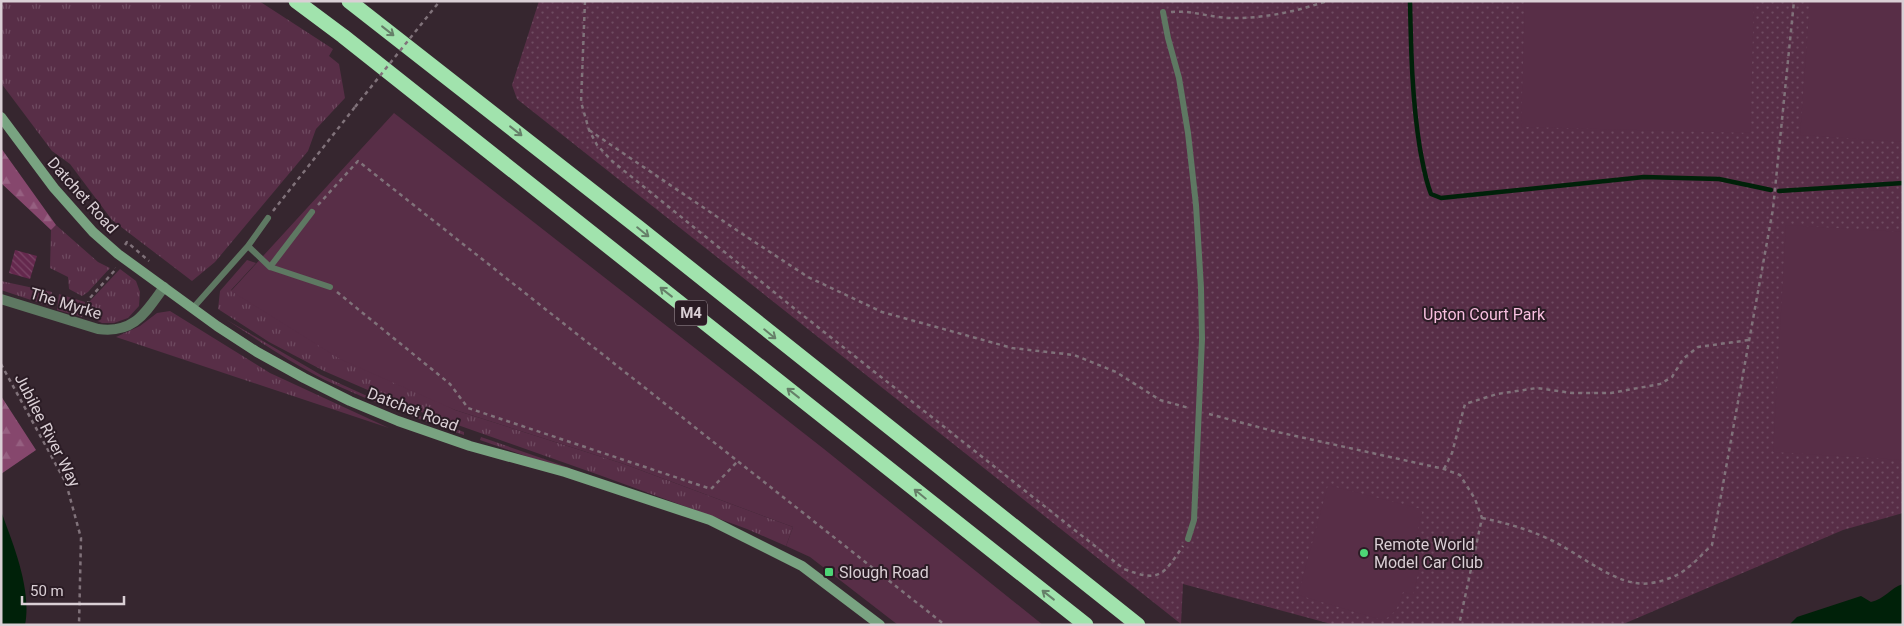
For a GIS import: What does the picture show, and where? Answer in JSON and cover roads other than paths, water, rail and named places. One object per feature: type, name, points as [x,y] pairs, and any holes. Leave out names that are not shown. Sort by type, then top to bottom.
[{"type":"highway","name":"M4","points":[[296,1],[343,36],[1086,625]]},
{"type":"highway","name":"M4","points":[[349,1],[639,228],[1138,625]]},
{"type":"main road","name":"Datchet Road","points":[[1,117],[54,188],[93,232],[118,254],[257,352],[350,401],[398,421],[470,446],[565,472],[710,520],[802,566],[880,625]]},
{"type":"street","name":"The Myrke","points":[[1,299],[83,325],[110,331],[123,329],[131,325],[142,316],[164,287]]},
{"type":"lane","points":[[1163,12],[1181,87],[1188,133],[1196,205],[1202,322],[1194,520],[1188,539]]},
{"type":"lane","points":[[270,267],[312,212]]},
{"type":"lane","points":[[193,308],[248,246],[268,218]]},
{"type":"lane","points":[[248,246],[270,267],[330,287]]},
{"type":"waterway","points":[[1410,1],[1415,112],[1423,166],[1431,194],[1441,198],[1644,177],[1719,179],[1771,190]]},
{"type":"waterway","points":[[1779,191],[1903,183]]},
{"type":"place","name":"Remote World Model Car Club","points":[[1364,553]]},
{"type":"place","name":"Slough Road","points":[[829,572]]},
{"type":"park label","name":"Upton Court Park","points":[[1484,314]]}]
